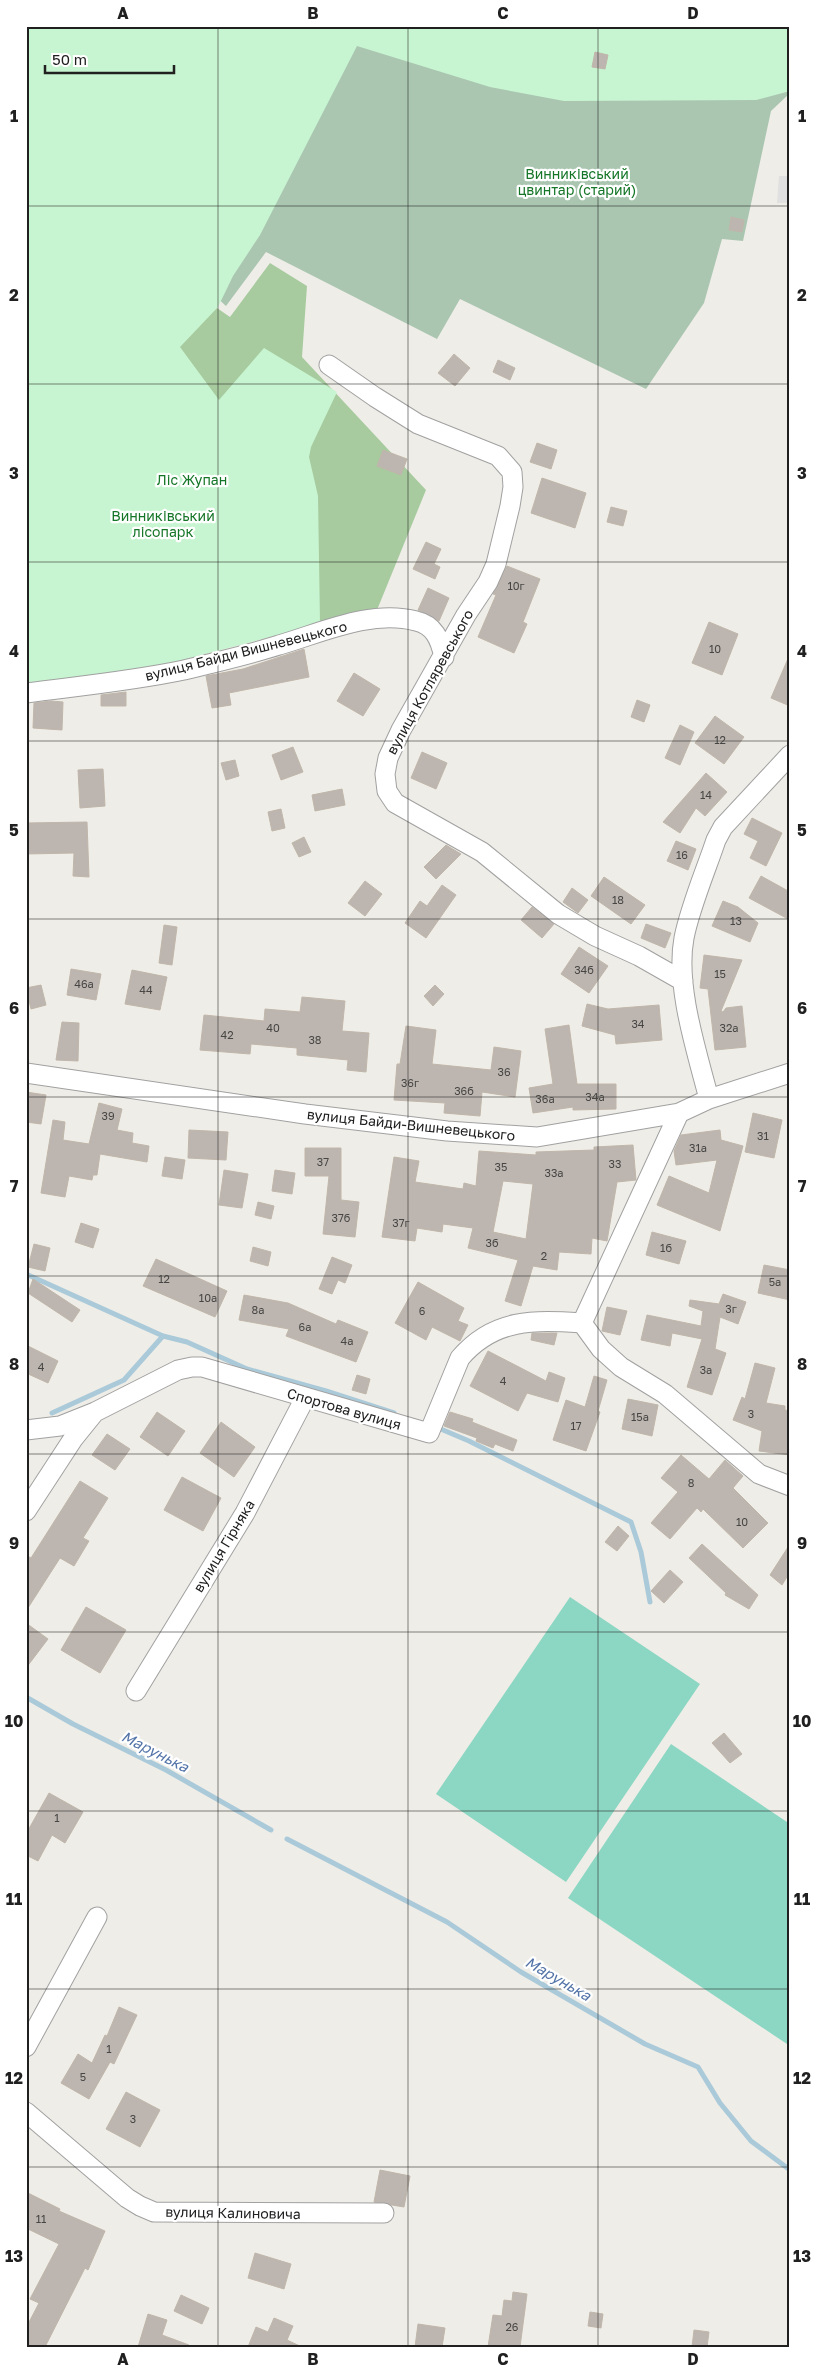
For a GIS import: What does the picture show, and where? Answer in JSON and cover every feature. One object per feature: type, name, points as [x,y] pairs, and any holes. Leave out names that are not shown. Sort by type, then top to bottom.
[{"type":"street","name":"вулиця Котляревського","points":[[328,365],[418,424],[498,456],[512,472],[514,486],[496,564],[488,582],[466,615],[444,657],[401,730],[388,758],[385,774],[387,791],[395,803],[482,852],[558,914],[595,936],[639,956],[683,981]]},
{"type":"street","name":"вулиця Байди Вишневецького","points":[[26,693],[152,677],[276,646],[359,622],[387,617],[416,621],[430,627],[440,640],[444,657]]},
{"type":"street","points":[[709,1099],[689,1024],[683,981],[684,938],[716,840],[723,827],[790,755]]},
{"type":"street","name":"вулиця Байди-Вишневецького","points":[[26,1073],[343,1118],[447,1131],[538,1138],[678,1113],[709,1099],[790,1073]]},
{"type":"street","points":[[678,1113],[582,1323],[601,1349],[621,1367],[665,1394],[759,1474],[790,1486]]},
{"type":"street","name":"Спортова вулиця","points":[[26,1430],[60,1426],[95,1412],[178,1370],[202,1367],[430,1433],[460,1358],[469,1348],[496,1330],[512,1324],[540,1320],[582,1323]]},
{"type":"street","name":"вулиця Гірняка","points":[[136,1690],[245,1513],[305,1398]]},
{"type":"street","points":[[26,1511],[73,1439],[95,1412]]},
{"type":"street","points":[[26,2047],[97,1917]]},
{"type":"street","name":"вулиця Калиновича","points":[[26,2112],[127,2198],[154,2212],[214,2214],[384,2213]]},
{"type":"green space","name":"Винниківський цвинтар (старий)","points":[[26,26],[790,26],[790,93],[771,111],[743,241],[722,239],[704,303],[646,389],[460,299],[437,339],[266,252],[226,306],[26,121]]},
{"type":"green space","name":"Винниківський лісопарк","points":[[26,26],[790,26],[790,91],[756,100],[564,101],[490,87],[357,46],[260,235],[233,276],[218,307],[180,347],[219,400],[264,348],[337,392],[311,447],[309,457],[318,496],[320,624],[141,671],[26,689]]},
{"type":"green space","name":"Ліс Жупан","points":[[26,176],[230,317],[270,263],[307,286],[302,357],[426,490],[377,610],[26,683]]},
{"type":"green space","points":[[570,1597],[700,1684],[566,1882],[436,1794]]},
{"type":"green space","points":[[671,1744],[790,1824],[790,2046],[568,1898]]},
{"type":"shaded area","points":[[779,176],[790,176],[790,203],[777,203]]},
{"type":"building","points":[[595,52],[608,55],[605,69],[592,67]]},
{"type":"building","points":[[731,217],[744,220],[742,232],[729,230]]},
{"type":"building","points":[[454,354],[470,368],[455,386],[438,373]]},
{"type":"building","points":[[498,360],[515,368],[510,380],[493,372]]},
{"type":"building","points":[[537,443],[557,450],[551,469],[530,462]]},
{"type":"building","points":[[383,450],[407,459],[401,475],[377,466]]},
{"type":"building","points":[[542,478],[586,493],[575,528],[531,513]]},
{"type":"building","points":[[611,507],[627,511],[623,526],[607,522]]},
{"type":"building","points":[[426,542],[441,549],[434,564],[440,567],[435,579],[413,569]]},
{"type":"building","points":[[507,566],[540,579],[523,622],[527,624],[514,653],[478,637],[496,595],[493,594]]},
{"type":"building","points":[[428,588],[449,598],[439,621],[418,610]]},
{"type":"building","points":[[709,622],[738,634],[722,675],[692,663]]},
{"type":"building","points":[[304,649],[309,677],[229,693],[231,705],[212,708],[206,676],[243,669]]},
{"type":"building","points":[[790,654],[790,706],[771,698]]},
{"type":"building","points":[[354,673],[380,689],[363,716],[337,701]]},
{"type":"building","points":[[126,692],[126,706],[101,706],[101,695]]},
{"type":"building","points":[[637,700],[650,705],[644,722],[631,717]]},
{"type":"building","points":[[63,702],[62,730],[33,728],[34,703]]},
{"type":"building","points":[[715,716],[744,737],[724,764],[695,743]]},
{"type":"building","points":[[680,725],[694,732],[680,765],[665,758]]},
{"type":"building","points":[[293,747],[303,772],[281,780],[272,755]]},
{"type":"building","points":[[422,752],[447,763],[436,789],[411,778]]},
{"type":"building","points":[[235,760],[239,776],[226,780],[221,763]]},
{"type":"building","points":[[103,769],[105,806],[80,808],[78,770]]},
{"type":"building","points":[[706,773],[727,792],[705,816],[696,808],[680,833],[663,822]]},
{"type":"building","points":[[342,789],[345,805],[315,811],[312,795]]},
{"type":"building","points":[[281,809],[285,828],[272,831],[268,812]]},
{"type":"building","points":[[752,818],[782,833],[766,866],[750,858],[758,841],[744,834]]},
{"type":"building","points":[[87,822],[89,877],[73,876],[74,853],[26,854],[26,823]]},
{"type":"building","points":[[304,837],[311,852],[299,857],[292,843]]},
{"type":"building","points":[[676,841],[696,849],[688,870],[667,861]]},
{"type":"building","points":[[446,845],[461,854],[436,879],[424,867]]},
{"type":"building","points":[[761,876],[790,892],[790,920],[749,898]]},
{"type":"building","points":[[604,877],[645,905],[631,924],[591,896]]},
{"type":"building","points":[[365,881],[382,894],[365,916],[348,903]]},
{"type":"building","points":[[442,885],[456,895],[426,938],[405,923],[420,901],[427,906]]},
{"type":"building","points":[[572,888],[588,900],[578,913],[563,902]]},
{"type":"building","points":[[723,901],[738,907],[758,923],[750,942],[712,926]]},
{"type":"building","points":[[532,907],[554,924],[542,938],[521,920]]},
{"type":"building","points":[[646,924],[671,933],[665,948],[641,938]]},
{"type":"building","points":[[164,925],[177,927],[172,965],[159,963]]},
{"type":"building","points":[[579,947],[608,966],[589,993],[561,974]]},
{"type":"building","points":[[704,955],[742,960],[721,1011],[723,1012],[726,1008],[742,1006],[746,1047],[715,1050],[708,989],[700,988]]},
{"type":"building","points":[[71,969],[101,974],[96,1000],[67,995]]},
{"type":"building","points":[[132,970],[167,977],[160,1010],[125,1004]]},
{"type":"building","points":[[41,985],[46,1005],[31,1009],[26,988]]},
{"type":"building","points":[[435,985],[444,994],[433,1006],[424,996]]},
{"type":"building","points":[[302,997],[345,1001],[342,1031],[369,1033],[366,1072],[347,1070],[348,1060],[297,1055],[297,1048],[251,1044],[250,1054],[200,1050],[204,1015],[264,1021],[265,1009],[300,1012]]},
{"type":"building","points":[[587,1004],[608,1009],[659,1005],[662,1040],[616,1044],[615,1035],[582,1026]]},
{"type":"building","points":[[62,1022],[79,1023],[78,1061],[56,1060]]},
{"type":"building","points":[[569,1025],[577,1084],[616,1084],[616,1109],[573,1110],[573,1107],[533,1113],[529,1088],[553,1084],[545,1029]]},
{"type":"building","points":[[406,1026],[436,1030],[432,1064],[491,1070],[494,1047],[521,1051],[515,1097],[482,1092],[480,1116],[444,1113],[445,1103],[394,1100],[397,1064],[400,1064]]},
{"type":"building","points":[[26,1092],[46,1095],[41,1124],[26,1122]]},
{"type":"building","points":[[99,1103],[122,1109],[117,1130],[133,1133],[132,1143],[149,1146],[147,1162],[100,1154],[97,1175],[93,1175],[92,1180],[69,1176],[65,1197],[41,1193],[53,1120],[65,1122],[63,1140],[89,1144]]},
{"type":"building","points":[[753,1113],[782,1120],[774,1158],[745,1152]]},
{"type":"building","points":[[189,1130],[228,1132],[226,1160],[188,1158]]},
{"type":"building","points":[[720,1130],[721,1140],[743,1146],[720,1231],[657,1205],[669,1176],[709,1193],[717,1160],[676,1165],[674,1151],[681,1135]]},
{"type":"building","points":[[633,1145],[636,1180],[617,1182],[607,1241],[592,1238],[591,1254],[559,1252],[557,1270],[533,1266],[521,1306],[505,1301],[518,1260],[468,1248],[473,1228],[443,1224],[442,1232],[417,1228],[415,1241],[382,1237],[394,1157],[419,1161],[415,1182],[463,1189],[464,1183],[476,1186],[479,1151],[536,1155],[536,1152],[594,1150],[594,1147]],"holes":[[[503,1181],[533,1184],[526,1239],[493,1232]]]},
{"type":"building","points":[[305,1148],[341,1148],[341,1200],[359,1202],[355,1237],[323,1234],[329,1176],[305,1176]]},
{"type":"building","points":[[165,1157],[185,1160],[182,1179],[162,1176]]},
{"type":"building","points":[[224,1170],[248,1174],[242,1208],[219,1205]]},
{"type":"building","points":[[275,1170],[295,1173],[292,1194],[272,1191]]},
{"type":"building","points":[[258,1202],[274,1206],[271,1219],[255,1215]]},
{"type":"building","points":[[81,1223],[99,1229],[93,1248],[75,1242]]},
{"type":"building","points":[[652,1232],[686,1241],[679,1264],[646,1255]]},
{"type":"building","points":[[34,1244],[50,1248],[45,1271],[28,1267]]},
{"type":"building","points":[[253,1247],[271,1252],[268,1266],[250,1261]]},
{"type":"building","points":[[332,1257],[352,1265],[345,1283],[338,1280],[332,1294],[319,1289]]},
{"type":"building","points":[[156,1259],[227,1291],[215,1317],[143,1286]]},
{"type":"building","points":[[764,1265],[790,1270],[790,1300],[758,1293]]},
{"type":"building","points":[[33,1279],[80,1310],[72,1322],[28,1293]]},
{"type":"building","points":[[418,1282],[464,1308],[458,1321],[468,1325],[460,1341],[432,1327],[426,1340],[395,1323]]},
{"type":"building","points":[[723,1294],[746,1302],[738,1324],[720,1317],[715,1349],[726,1353],[712,1395],[687,1387],[702,1339],[672,1333],[670,1346],[641,1340],[647,1315],[701,1326],[703,1311],[689,1306],[690,1300],[719,1304]]},
{"type":"building","points":[[244,1295],[288,1303],[336,1324],[338,1320],[368,1332],[356,1362],[286,1336],[289,1329],[239,1320]]},
{"type":"building","points":[[607,1307],[627,1311],[620,1335],[602,1331]]},
{"type":"building","points":[[532,1333],[557,1333],[554,1345],[531,1340]]},
{"type":"building","points":[[26,1345],[58,1361],[48,1383],[26,1373]]},
{"type":"building","points":[[488,1351],[546,1381],[549,1372],[565,1378],[558,1402],[527,1393],[518,1411],[470,1386]]},
{"type":"building","points":[[755,1363],[775,1368],[766,1403],[785,1406],[785,1410],[790,1411],[790,1455],[759,1451],[762,1431],[733,1420],[742,1397],[745,1399]]},
{"type":"building","points":[[357,1375],[370,1379],[366,1394],[352,1390]]},
{"type":"building","points":[[594,1376],[607,1380],[598,1411],[600,1412],[586,1451],[553,1440],[566,1400],[585,1407]]},
{"type":"building","points":[[628,1399],[658,1405],[652,1436],[622,1429]]},
{"type":"building","points":[[157,1412],[185,1431],[168,1456],[140,1437]]},
{"type":"building","points":[[450,1412],[473,1419],[472,1422],[517,1440],[513,1451],[495,1444],[493,1448],[476,1441],[477,1438],[444,1426]]},
{"type":"building","points":[[221,1422],[255,1447],[234,1477],[200,1453]]},
{"type":"building","points":[[107,1434],[130,1449],[115,1470],[92,1455]]},
{"type":"building","points":[[681,1455],[709,1479],[725,1460],[743,1476],[733,1488],[768,1523],[743,1548],[703,1509],[701,1512],[697,1508],[670,1539],[651,1523],[678,1492],[661,1478]]},
{"type":"building","points":[[182,1477],[221,1498],[203,1531],[164,1510]]},
{"type":"building","points":[[80,1481],[108,1498],[83,1538],[89,1541],[74,1566],[60,1558],[26,1611],[26,1555],[31,1558]]},
{"type":"building","points":[[618,1526],[629,1536],[617,1551],[605,1542]]},
{"type":"building","points":[[702,1544],[758,1595],[749,1609],[725,1595],[726,1593],[689,1558]]},
{"type":"building","points":[[790,1544],[790,1572],[782,1585],[770,1575]]},
{"type":"building","points":[[670,1570],[683,1582],[664,1603],[651,1591]]},
{"type":"building","points":[[86,1607],[126,1630],[100,1673],[61,1650]]},
{"type":"building","points":[[26,1623],[48,1639],[26,1668]]},
{"type":"building","points":[[724,1733],[742,1754],[730,1763],[712,1743]]},
{"type":"building","points":[[49,1793],[83,1812],[65,1843],[52,1835],[38,1861],[26,1855],[26,1834]]},
{"type":"building","points":[[119,2007],[137,2015],[114,2064],[110,2062],[89,2099],[61,2083],[78,2054],[92,2063],[105,2035],[107,2036]]},
{"type":"building","points":[[126,2092],[160,2110],[140,2147],[106,2129]]},
{"type":"building","points":[[380,2170],[410,2176],[404,2207],[374,2202]]},
{"type":"building","points":[[26,2192],[60,2209],[59,2211],[105,2231],[88,2270],[85,2268],[45,2347],[26,2347],[26,2328],[39,2303],[30,2299],[59,2244],[26,2228]]},
{"type":"building","points":[[255,2253],[291,2264],[284,2289],[248,2278]]},
{"type":"building","points":[[513,2292],[527,2294],[520,2347],[488,2347],[493,2315],[502,2316],[504,2300],[512,2301]]},
{"type":"building","points":[[181,2295],[209,2308],[202,2324],[174,2311]]},
{"type":"building","points":[[590,2312],[603,2314],[601,2328],[588,2326]]},
{"type":"building","points":[[148,2314],[167,2320],[162,2335],[189,2345],[188,2347],[138,2347]]},
{"type":"building","points":[[274,2318],[293,2326],[287,2340],[302,2347],[248,2347],[256,2327],[268,2332]]},
{"type":"building","points":[[418,2324],[445,2328],[442,2347],[415,2347]]},
{"type":"building","points":[[694,2330],[709,2332],[707,2347],[692,2347]]},
{"type":"waterway","points":[[26,1274],[163,1336],[187,1342],[247,1369],[326,1391],[394,1413]]},
{"type":"waterway","points":[[52,1413],[124,1380],[163,1336]]},
{"type":"waterway","points":[[436,1427],[469,1441],[631,1522],[641,1552],[650,1602]]},
{"type":"waterway","name":"Марунька","points":[[26,1697],[73,1724],[166,1770],[271,1830]]},
{"type":"waterway","name":"Марунька","points":[[287,1839],[447,1922],[521,1972],[645,2044],[698,2067],[720,2103],[751,2141],[790,2170]]}]
